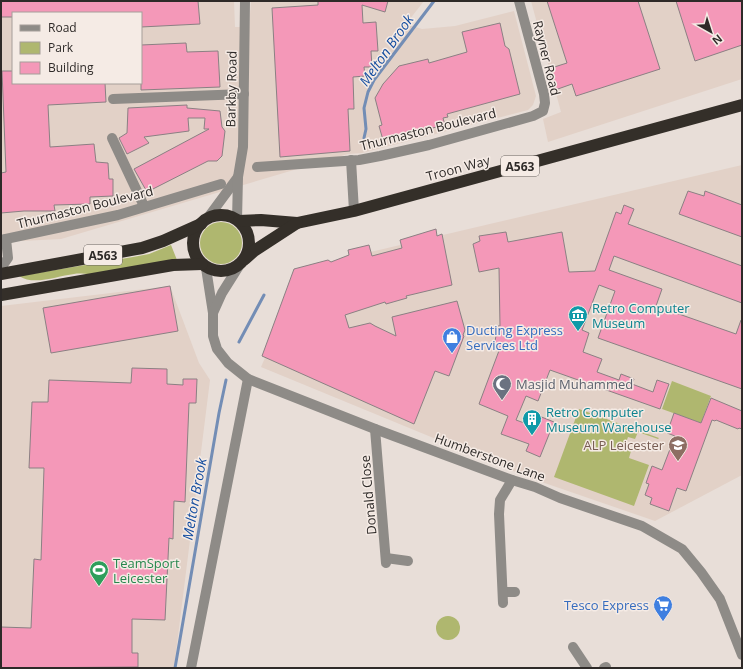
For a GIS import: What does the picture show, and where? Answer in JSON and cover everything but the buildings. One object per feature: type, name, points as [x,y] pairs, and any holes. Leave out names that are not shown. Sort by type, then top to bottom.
[{"type":"highway","name":"Troon Way","points":[[238,221],[261,220],[297,223],[354,211],[742,105]]},
{"type":"highway","points":[[220,215],[227,216],[238,221],[245,228],[250,243],[248,252],[242,262],[231,270],[223,272],[214,271],[204,266],[196,257],[193,249],[193,240],[195,231],[204,221],[220,215]]},
{"type":"highway","name":"A563","points":[[1,274],[142,248],[163,241],[204,221]]},
{"type":"highway","name":"Troon Way","points":[[242,262],[254,251],[297,223]]},
{"type":"highway","name":"A563","points":[[1,295],[167,266],[204,266]]},
{"type":"street","name":"Barkby Road","points":[[238,221],[238,177],[243,147],[245,1]]},
{"type":"street","name":"Rayner Road","points":[[519,1],[544,94],[545,103],[543,111],[533,116]]},
{"type":"street","points":[[113,98],[244,94]]},
{"type":"street","name":"Thurmaston Boulevard","points":[[257,167],[351,160],[380,156],[428,145],[533,116]]},
{"type":"street","points":[[112,138],[144,206]]},
{"type":"street","points":[[351,160],[354,211]]},
{"type":"street","name":"Barkby Road","points":[[204,221],[238,177]]},
{"type":"street","name":"Thurmaston Boulevard","points":[[3,239],[118,215],[221,184]]},
{"type":"street","points":[[1,268],[8,258],[3,239]]},
{"type":"street","name":"Humberstone Lane","points":[[213,312],[222,293],[242,262]]},
{"type":"street","name":"Humberstone Lane","points":[[204,266],[213,312],[213,336],[217,349],[228,363],[248,379],[375,429],[512,480],[535,487],[560,498],[642,526],[682,549],[701,572],[720,599],[742,655]]},
{"type":"street","points":[[191,668],[248,379]]},
{"type":"street","name":"Donald Close","points":[[375,429],[386,561],[408,561]]},
{"type":"street","points":[[503,603],[499,514],[500,500],[512,480]]},
{"type":"street","points":[[503,592],[515,592]]},
{"type":"street","points":[[573,647],[587,668]]},
{"type":"shaded area","points":[[1,1],[234,1],[235,27],[249,27],[251,1],[424,1],[406,24],[422,29],[455,26],[514,11],[536,96],[533,105],[528,110],[362,153],[348,154],[61,239],[1,242]]},
{"type":"shaded area","points":[[531,1],[742,1],[742,79],[548,142],[543,119],[561,112]]},
{"type":"shaded area","points":[[742,165],[742,475],[655,521],[533,479],[261,367],[300,278],[315,265]]},
{"type":"shaded area","points":[[170,286],[199,363],[210,380],[174,668],[1,668],[1,306]]},
{"type":"green space","points":[[217,222],[225,222],[233,225],[239,231],[242,243],[239,255],[233,261],[225,264],[217,264],[209,261],[203,255],[200,247],[200,239],[203,231],[209,225]]},
{"type":"green space","points":[[171,245],[177,260],[90,274],[76,274],[46,280],[25,279],[19,276],[149,254]]},
{"type":"green space","points":[[672,381],[711,396],[701,423],[662,409]]},
{"type":"green space","points":[[579,409],[659,438],[658,439],[638,432],[635,439],[628,437],[624,448],[631,451],[629,458],[649,465],[634,506],[554,477]]},
{"type":"green space","points":[[448,616],[453,617],[459,623],[459,633],[453,639],[448,640],[443,639],[437,633],[436,628],[437,623],[443,617]]},
{"type":"waterway","name":"Melton Brook","points":[[364,138],[366,129],[364,108],[368,92],[374,80],[434,1]]},
{"type":"waterway","name":"Melton Brook","points":[[239,342],[264,295]]},
{"type":"waterway","name":"Melton Brook","points":[[175,668],[226,380]]},
{"type":"place","name":"Retro Computer Museum","points":[[578,332]]},
{"type":"place","name":"Ducting Express Services Ltd","points":[[452,354]]},
{"type":"place","name":"Masjid Muhammed","points":[[502,401]]},
{"type":"place","name":"Retro Computer Museum Warehouse","points":[[532,436]]},
{"type":"place","name":"ALP Leicester","points":[[678,462]]},
{"type":"place","name":"TeamSport Leicester","points":[[99,587]]},
{"type":"place","name":"Tesco Express","points":[[663,622]]}]
